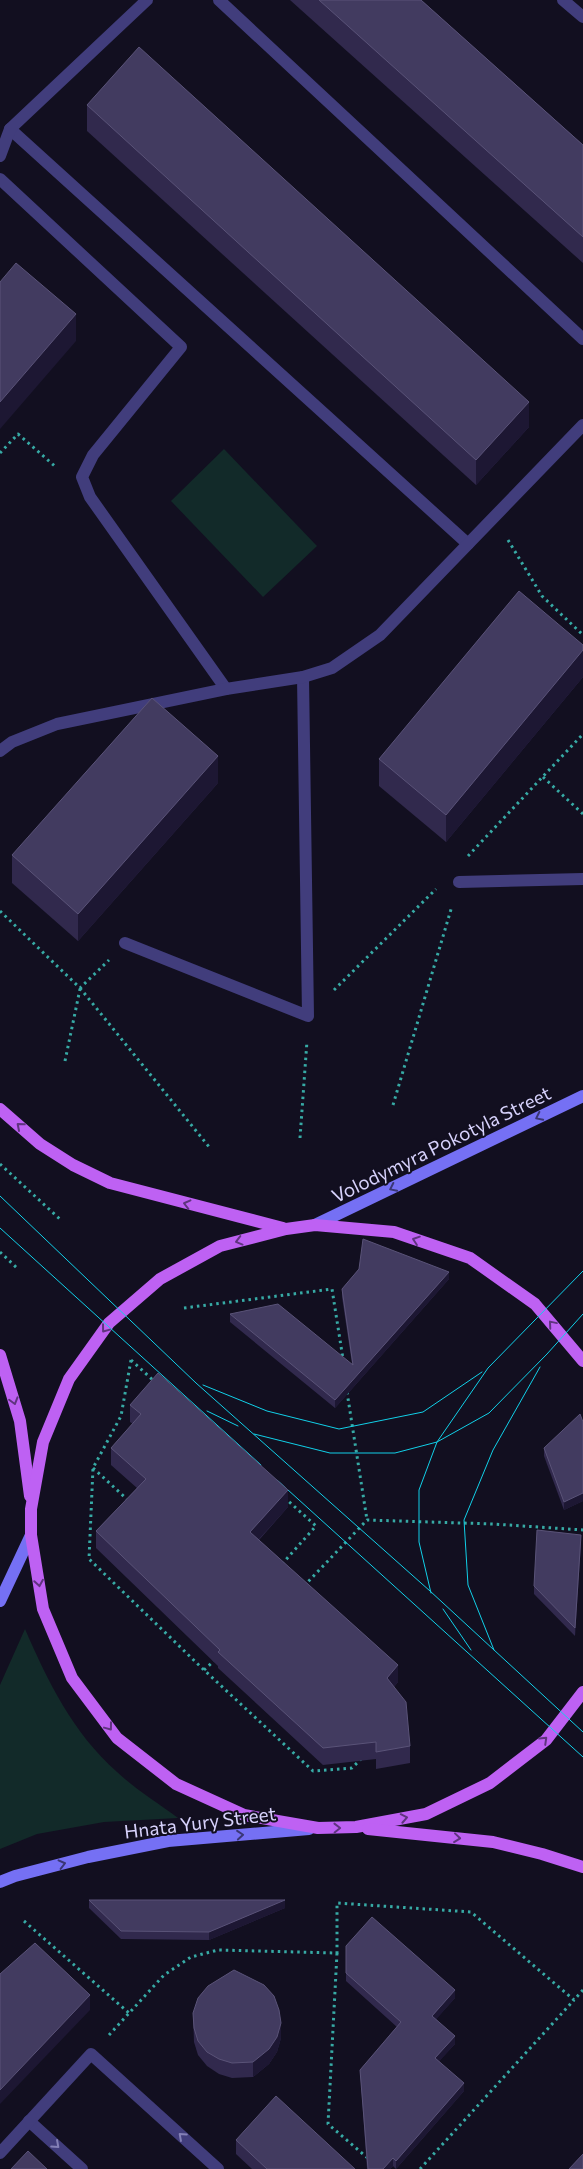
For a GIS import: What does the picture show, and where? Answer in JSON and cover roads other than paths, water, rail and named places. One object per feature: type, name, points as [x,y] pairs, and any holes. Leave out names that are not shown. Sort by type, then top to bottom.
[{"type":"main road","points":[[0,1109],[40,1144],[72,1165],[110,1183],[286,1229]]},
{"type":"main road","points":[[31,1509],[43,1442],[69,1379],[109,1324],[160,1278],[220,1246],[286,1229],[315,1225],[394,1232],[470,1258],[535,1304],[583,1362]]},
{"type":"main road","points":[[0,1355],[20,1421],[31,1509],[31,1535],[43,1609],[72,1678],[117,1738],[176,1784],[244,1815],[318,1828],[356,1827],[493,1842],[542,1854],[583,1867]]},
{"type":"main road","points":[[356,1827],[426,1814],[490,1783],[546,1740],[583,1692]]},
{"type":"street","points":[[0,156],[10,129],[146,0]]},
{"type":"street","points":[[219,0],[583,339]]},
{"type":"street","points":[[563,0],[583,18]]},
{"type":"street","points":[[10,129],[468,544]]},
{"type":"street","points":[[0,179],[181,347],[93,455],[82,477],[90,497],[226,689]]},
{"type":"street","points":[[0,751],[12,742],[57,724],[226,689],[303,677],[332,668],[380,635],[583,425]]},
{"type":"street","points":[[125,943],[308,1016],[303,677]]},
{"type":"street","points":[[459,882],[583,879]]},
{"type":"street","name":"Volodymyra Pokotyla Street","points":[[315,1225],[583,1096]]},
{"type":"street","points":[[0,1601],[31,1535]]},
{"type":"street","name":"Hnata Yury Street","points":[[0,1882],[15,1876],[88,1857],[168,1841],[318,1828]]},
{"type":"street","points":[[0,2153],[91,2054],[218,2169]]},
{"type":"street","points":[[29,2121],[82,2169]]},
{"type":"tram line","points":[[0,1196],[196,1383],[430,1591],[583,1732]]},
{"type":"tram line","points":[[0,1228],[261,1465]]},
{"type":"tram line","points":[[431,1593],[419,1542],[419,1490],[437,1442],[488,1368],[583,1271]]},
{"type":"tram line","points":[[254,1434],[330,1453],[395,1453],[437,1442],[489,1413],[583,1314]]},
{"type":"tram line","points":[[494,1650],[468,1585],[464,1520],[493,1450],[540,1367]]},
{"type":"tram line","points":[[203,1385],[267,1411],[339,1429],[423,1412],[482,1372]]},
{"type":"tram line","points":[[207,1411],[238,1426]]},
{"type":"tram line","points":[[277,1480],[583,1757]]},
{"type":"tram line","points":[[443,1609],[471,1650]]}]
